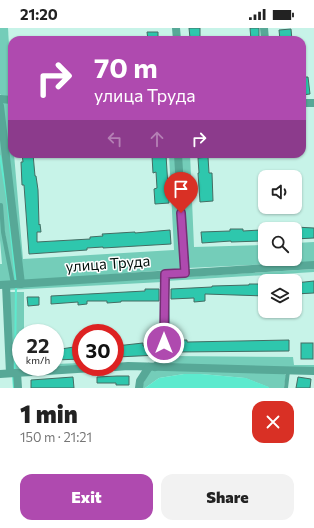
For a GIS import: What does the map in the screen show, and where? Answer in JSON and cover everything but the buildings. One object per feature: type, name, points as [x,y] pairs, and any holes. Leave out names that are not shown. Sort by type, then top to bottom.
[{"type":"street","points":[[0,106],[12,343]]},
{"type":"street","points":[[178,158],[185,273]]},
{"type":"street","name":"улица Труда","points":[[10,284],[314,266]]},
{"type":"street","points":[[165,274],[164,359],[171,367]]},
{"type":"street","points":[[139,384],[152,367],[164,359]]},
{"type":"street","points":[[134,366],[138,373],[139,384]]},
{"type":"street","points":[[124,367],[314,371]]},
{"type":"street","points":[[0,374],[12,373]]},
{"type":"street","points":[[14,376],[18,388]]},
{"type":"lane","points":[[1,205],[2,227],[10,284]]},
{"type":"lane","points":[[286,388],[288,371]]},
{"type":"shaded area","points":[[0,28],[8,28],[8,98],[2,97],[0,94]]},
{"type":"shaded area","points":[[2,100],[8,101],[8,149]]},
{"type":"shaded area","points":[[0,113],[19,279],[18,281],[14,282],[1,204],[2,232],[11,280],[10,282],[0,282],[0,264],[2,264],[0,240]]},
{"type":"shaded area","points":[[9,158],[14,158],[23,259],[174,250],[169,158],[176,158],[182,269],[24,281]]},
{"type":"shaded area","points":[[180,158],[190,158],[194,247],[258,245],[258,265],[188,268]]},
{"type":"shaded area","points":[[314,242],[314,262],[302,263],[302,243]]},
{"type":"shaded area","points":[[314,269],[314,272],[258,274],[258,275],[166,281],[168,278]]},
{"type":"shaded area","points":[[161,277],[163,282],[8,290],[9,287]]},
{"type":"shaded area","points":[[168,284],[172,356],[293,357],[294,365],[314,365],[314,369],[172,366],[166,358]]},
{"type":"shaded area","points":[[8,292],[24,292],[24,324],[12,324],[12,371]]},
{"type":"shaded area","points":[[72,363],[72,368],[64,368],[64,364]]},
{"type":"shaded area","points":[[150,370],[283,373],[286,375],[284,388],[269,388],[245,378],[184,374],[159,378],[145,388],[141,388]]},
{"type":"shaded area","points":[[184,374],[246,378],[269,388],[145,388],[159,378]]},
{"type":"waterway","points":[[0,156],[7,198],[16,282]]},
{"type":"waterway","points":[[16,286],[16,324]]},
{"type":"waterway","points":[[13,376],[14,388]]},
{"type":"route","points":[[164,343],[165,274],[185,273],[181,213]]}]
